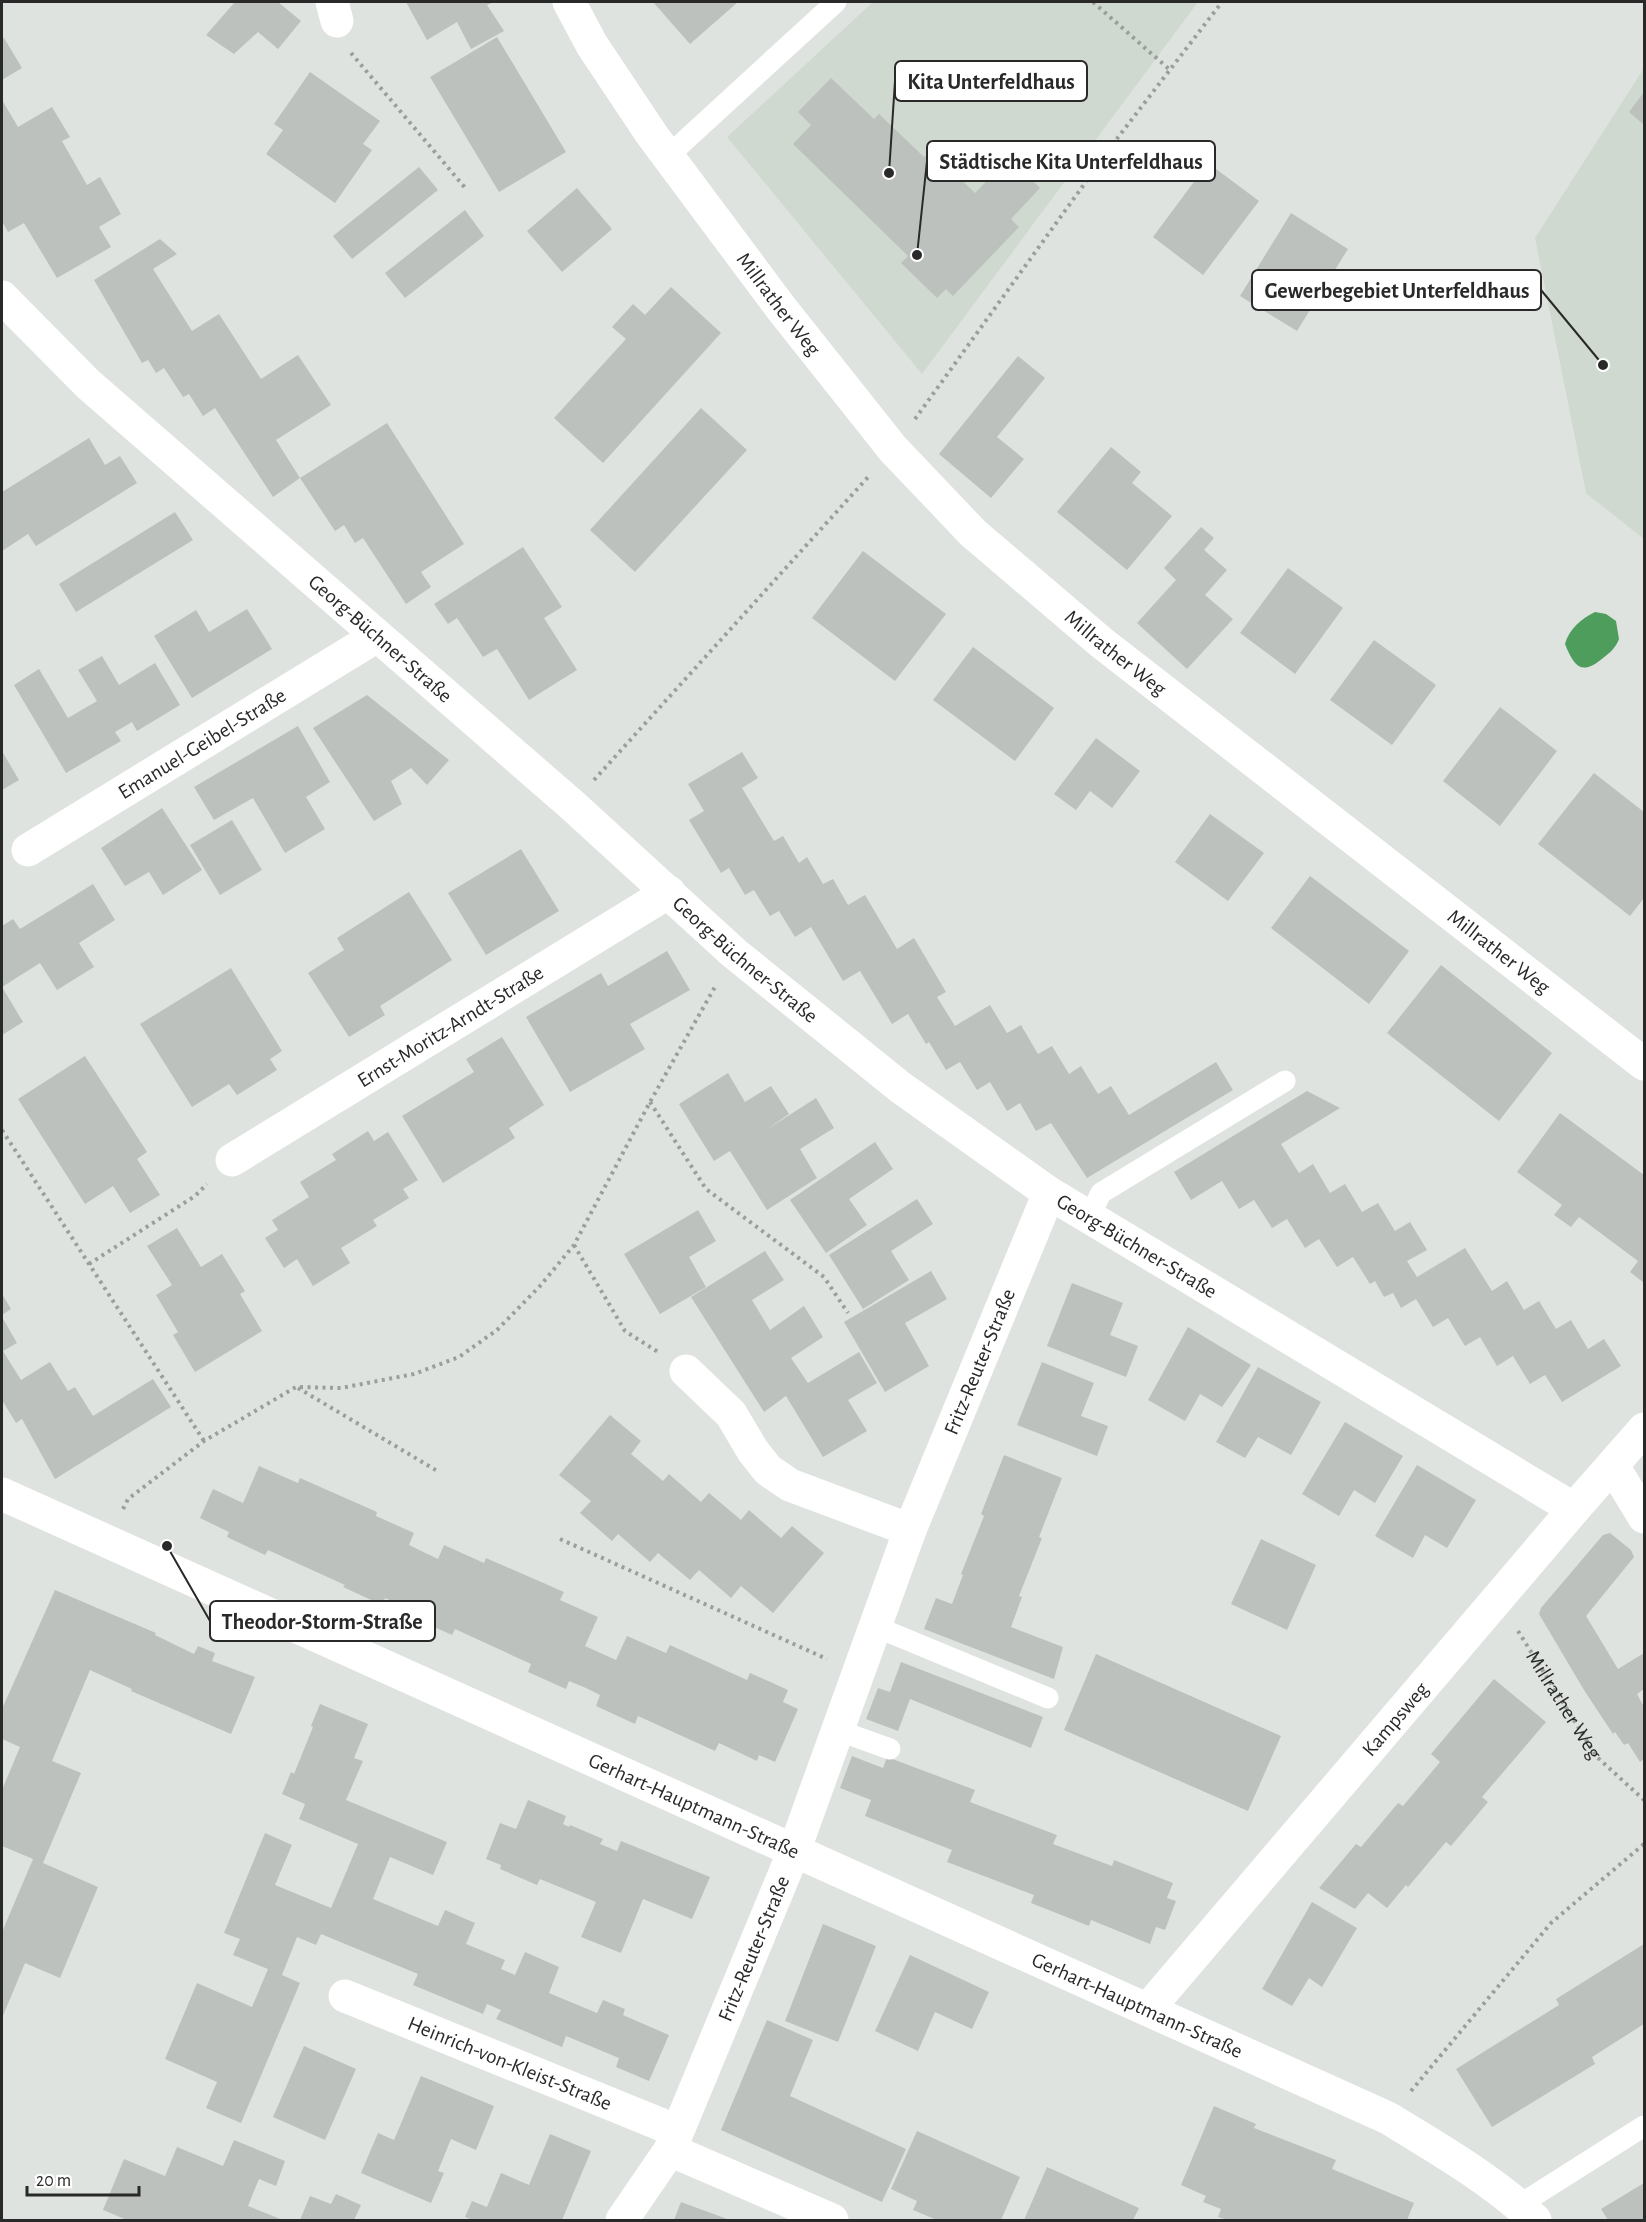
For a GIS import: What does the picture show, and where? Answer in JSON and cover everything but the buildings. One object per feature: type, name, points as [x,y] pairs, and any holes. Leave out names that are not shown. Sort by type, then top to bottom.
[{"type":"street","name":"Millrather Weg","points":[[569,2],[592,45],[668,157],[781,308],[893,449],[973,533],[1102,643],[1644,1064]]},
{"type":"street","name":"Georg-Büchner-Straße","points":[[2,297],[88,384],[669,892],[734,953],[900,1087],[1049,1194],[1574,1509]]},
{"type":"street","name":"Emanuel-Geibel-Straße","points":[[28,850],[377,636]]},
{"type":"street","name":"Ernst-Moritz-Arndt-Straße","points":[[232,1160],[669,892]]},
{"type":"street","name":"Fritz-Reuter-Straße","points":[[622,2220],[673,2141],[794,1851],[910,1530],[1049,1194]]},
{"type":"street","points":[[686,1371],[731,1414],[753,1451],[768,1470],[790,1485],[910,1530]]},
{"type":"street","name":"Kampsweg","points":[[1148,2009],[1644,1429]]},
{"type":"street","points":[[1613,1466],[1644,1517]]},
{"type":"street","name":"Gerhart-Hauptmann-Straße","points":[[2,1494],[1388,2118],[1459,2160],[1527,2213]]},
{"type":"street","name":"Heinrich-von-Kleist-Straße","points":[[345,1996],[673,2141],[832,2220]]},
{"type":"lane","points":[[668,157],[836,2]]},
{"type":"lane","points":[[1089,1217],[1101,1193],[1285,1081]]},
{"type":"lane","points":[[874,1626],[1048,1698]]},
{"type":"lane","points":[[837,1730],[890,1749]]},
{"type":"lane","name":"Gerhart-Hauptmann-Straße","points":[[1527,2213],[1644,2126]]},
{"type":"path","points":[[1093,2],[1170,70]]},
{"type":"path","points":[[334,11],[341,42],[467,190]]},
{"type":"path","points":[[109,1543],[128,1499],[204,1441],[296,1387],[341,1388],[414,1374],[459,1357],[497,1330],[540,1286],[574,1245],[650,1102],[734,953]]},
{"type":"path","points":[[650,1102],[706,1189],[824,1277],[848,1313]]},
{"type":"path","points":[[2,1130],[204,1441]]},
{"type":"path","points":[[89,1264],[195,1196],[232,1160]]},
{"type":"path","points":[[574,1245],[625,1331],[686,1371]]},
{"type":"path","points":[[296,1387],[439,1472]]},
{"type":"path","points":[[560,1539],[858,1672]]},
{"type":"path","name":"Millrather Weg","points":[[1498,1599],[1597,1757],[1644,1800]]},
{"type":"path","points":[[1388,2118],[1551,1923],[1644,1844]]},
{"type":"shaded area","points":[[873,2],[1198,2],[922,374],[727,137]]},
{"type":"shaded area","points":[[1644,68],[1644,539],[1586,493],[1535,238]]},
{"type":"shaded area","points":[[1595,612],[1606,614],[1616,621],[1619,639],[1606,656],[1596,664],[1584,668],[1575,663],[1565,644],[1576,625]]},
{"type":"place","name":"Kita Unterfeldhaus","points":[[889,173]]},
{"type":"place","name":"Städtische Kita Unterfeldhaus","points":[[917,255]]},
{"type":"place","name":"Gewerbegebiet Unterfeldhaus","points":[[1603,365]]},
{"type":"place","name":"Theodor-Storm-Straße","points":[[167,1546]]}]
